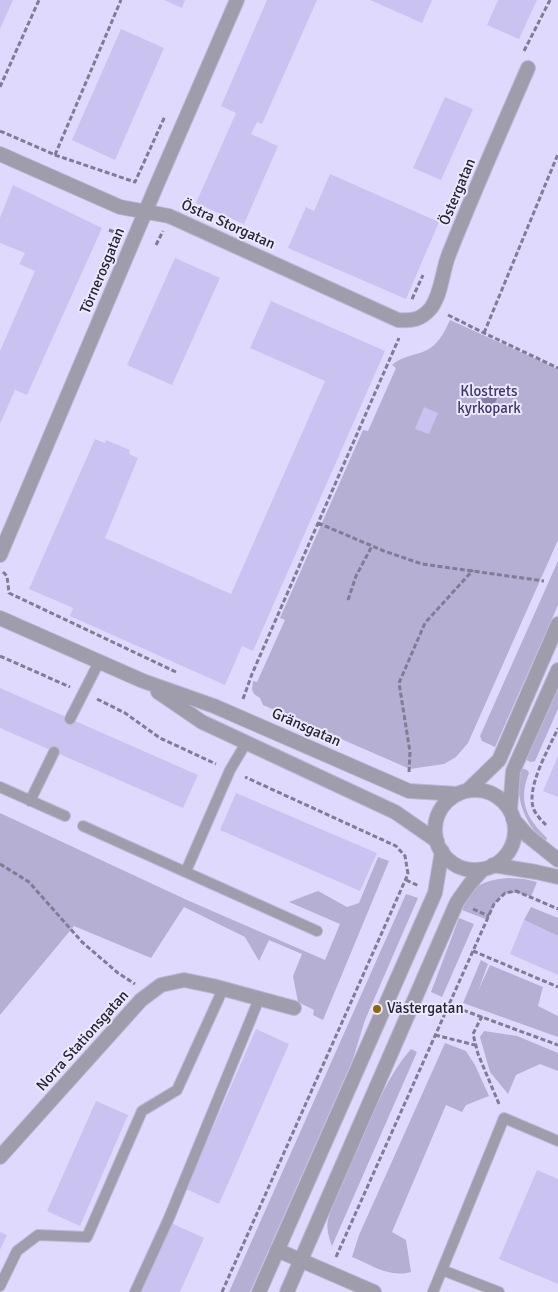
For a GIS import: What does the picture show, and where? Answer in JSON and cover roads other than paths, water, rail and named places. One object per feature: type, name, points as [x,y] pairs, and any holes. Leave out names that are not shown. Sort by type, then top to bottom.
[{"type":"street","name":"Törnerosgatan","points":[[0,555],[237,0]]},
{"type":"street","name":"Östergatan","points":[[409,320],[422,317],[432,306],[437,296],[448,256],[528,68]]},
{"type":"street","name":"Östra Storgatan","points":[[0,154],[120,207],[169,216],[398,320],[409,320]]},
{"type":"street","name":"Gränsgatan","points":[[0,618],[143,681],[214,706],[409,791],[462,792]]},
{"type":"street","points":[[258,1292],[435,893],[439,846],[435,829],[441,810],[451,798],[462,792],[499,760],[558,624]]},
{"type":"street","points":[[287,1292],[457,902],[469,885],[488,867],[502,859],[513,842],[515,827],[511,814],[513,771],[558,670]]},
{"type":"street","name":"Gränsgatan","points":[[143,681],[202,722],[395,812],[439,846]]},
{"type":"street","points":[[462,792],[483,791],[499,798],[528,836],[558,860]]},
{"type":"street","points":[[439,846],[450,860],[459,866],[471,869],[488,867],[536,872],[558,877]]},
{"type":"street","name":"Norra Stationsgatan","points":[[0,1157],[141,1000],[161,985],[184,980],[223,988],[294,1008]]},
{"type":"street","points":[[277,1250],[374,1292]]},
{"type":"lane","points":[[70,719],[99,662]]},
{"type":"lane","points":[[186,872],[230,770],[246,743]]},
{"type":"lane","points":[[30,801],[54,752]]},
{"type":"lane","points":[[0,787],[64,816]]},
{"type":"lane","points":[[84,826],[317,931]]},
{"type":"lane","points":[[0,1286],[18,1251],[38,1235],[87,1238],[142,1112],[177,1090],[223,988]]},
{"type":"lane","points":[[135,1292],[169,1218],[259,999]]},
{"type":"lane","points":[[432,1292],[504,1118],[558,1141]]},
{"type":"lane","points":[[442,1270],[499,1292]]},
{"type":"place","name":"Västergatan","points":[[377,1009]]},
{"type":"park label","name":"Klostrets kyrkopark","points":[[489,400]]}]
